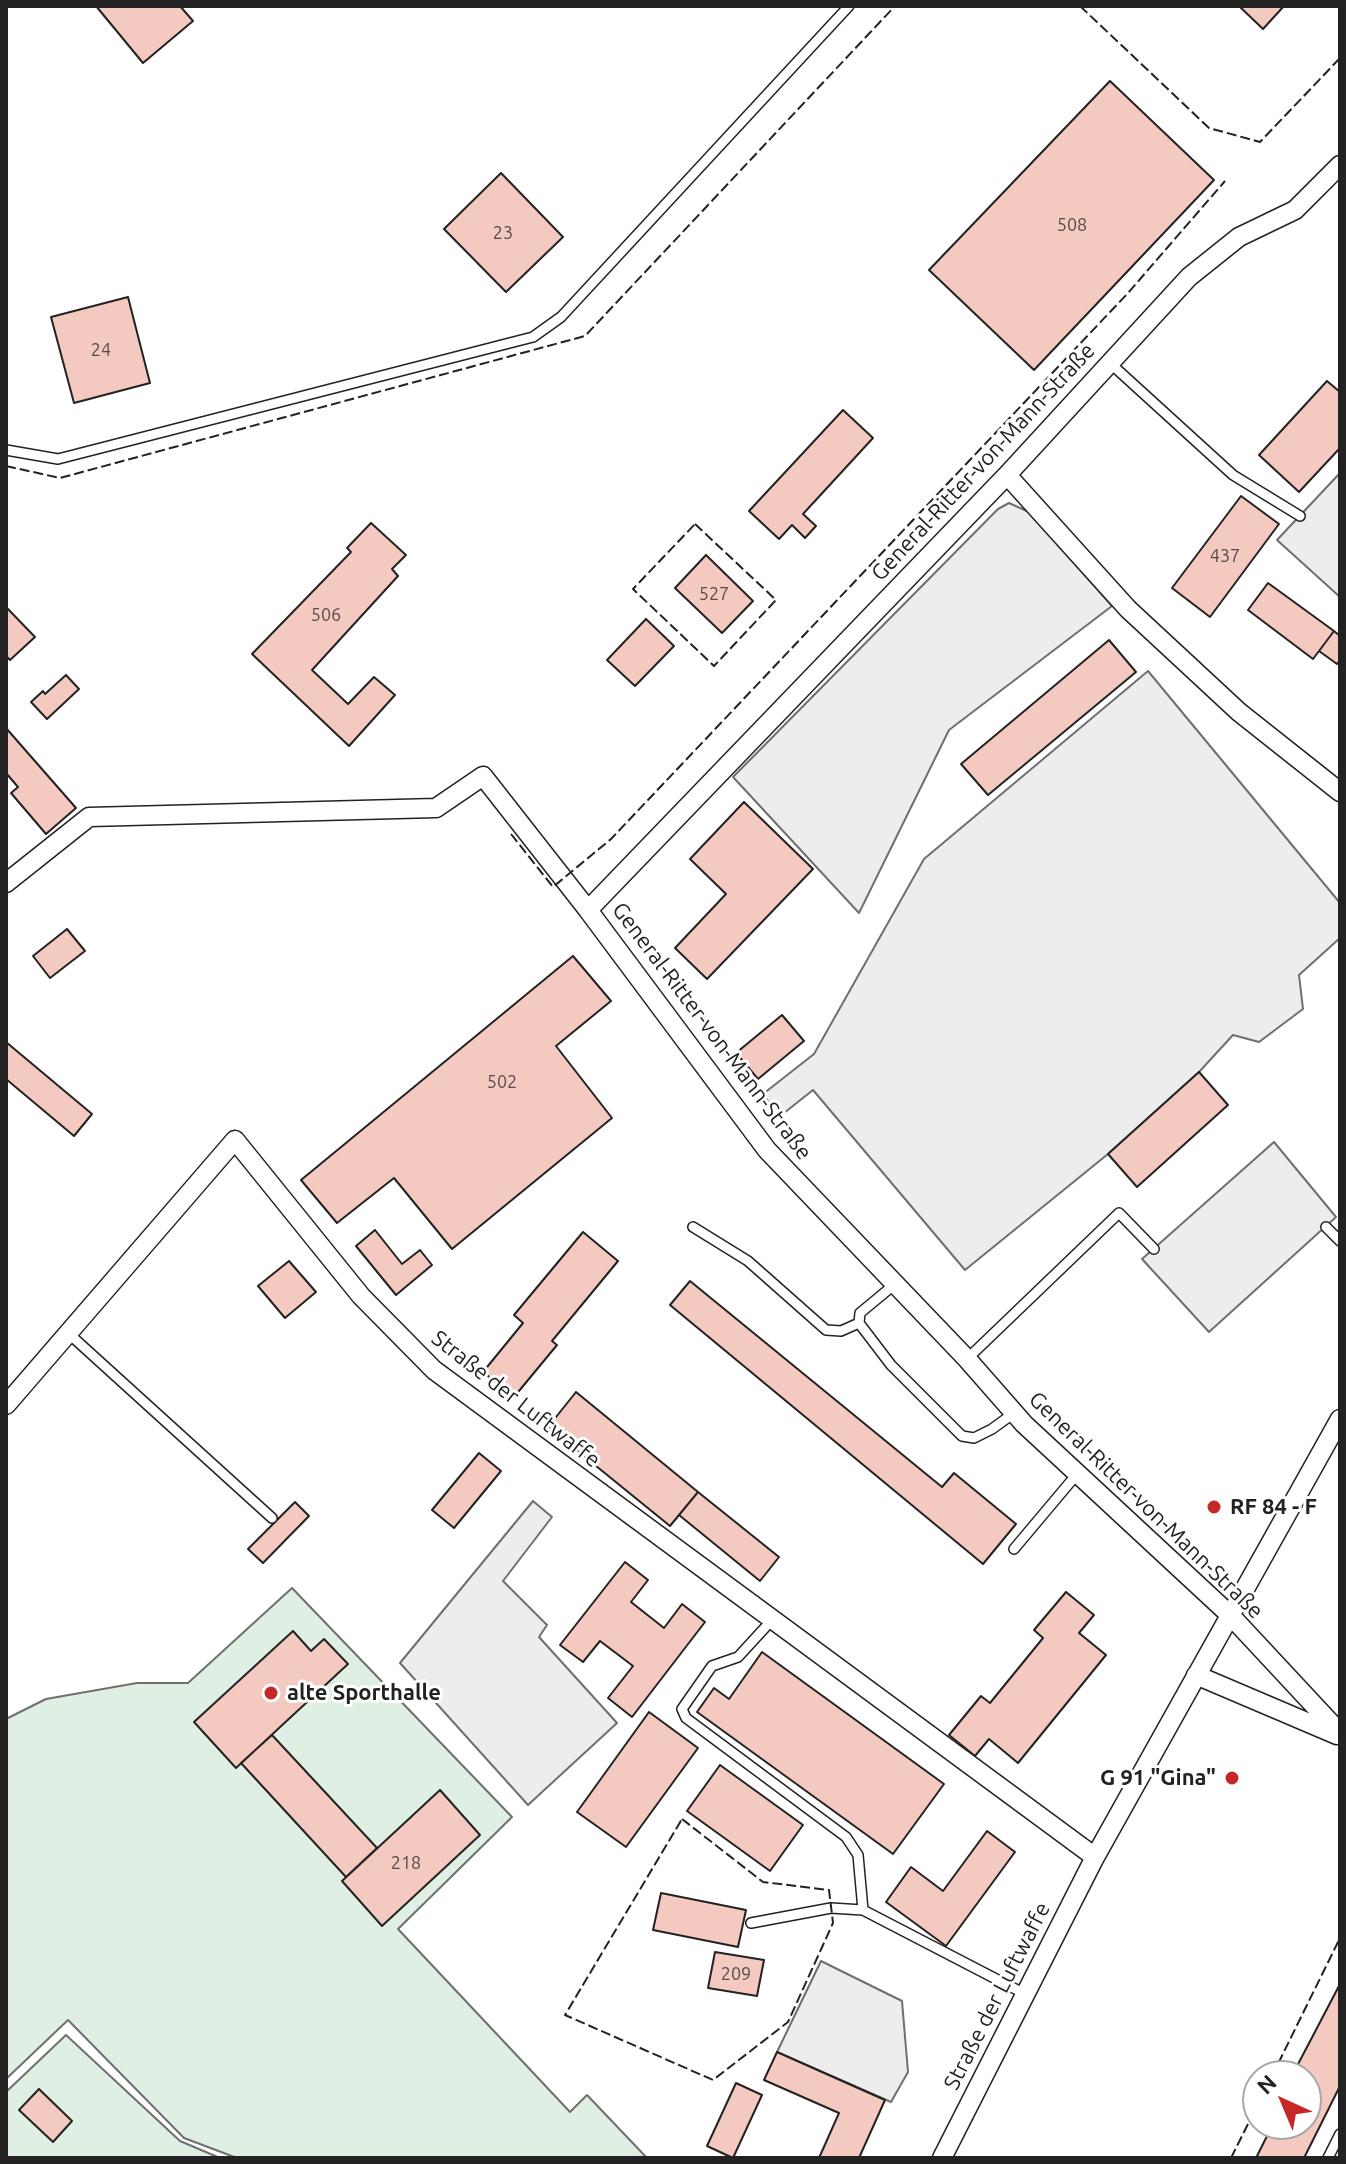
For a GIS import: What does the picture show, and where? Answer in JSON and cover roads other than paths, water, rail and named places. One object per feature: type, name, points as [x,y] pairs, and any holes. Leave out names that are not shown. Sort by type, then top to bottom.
[{"type":"street","name":"General-Ritter-von-Mann-Straße","points":[[1340,165],[1295,210],[1239,237],[1189,277],[1007,475],[588,910],[767,1150],[967,1359],[1014,1413],[1230,1615],[1340,1735]]},
{"type":"street","points":[[1007,475],[1128,609],[1239,712],[1340,792]]},
{"type":"street","points":[[6,883],[89,817],[436,808],[483,776],[588,910]]},
{"type":"street","name":"Straße der Luftwaffe","points":[[6,1405],[235,1140],[361,1296],[434,1370],[1095,1857]]},
{"type":"street","name":"Straße der Luftwaffe","points":[[942,2158],[1095,1857],[1340,1419]]},
{"type":"street","points":[[1196,1675],[1340,1735]]},
{"type":"lane","points":[[6,450],[58,459],[533,337],[561,317],[849,6]]},
{"type":"lane","points":[[1110,363],[1233,475],[1300,516]]},
{"type":"lane","points":[[967,1359],[1119,1213],[1154,1249]]},
{"type":"lane","points":[[693,1227],[748,1261],[826,1330],[841,1331],[859,1323]]},
{"type":"lane","points":[[1326,1227],[1340,1241]]},
{"type":"lane","points":[[895,1284],[860,1313],[859,1323],[891,1365],[962,1436],[974,1438],[1014,1413]]},
{"type":"lane","points":[[67,1332],[272,1518]]},
{"type":"lane","points":[[1014,1549],[1077,1474]]},
{"type":"lane","points":[[773,1619],[738,1657],[712,1666],[682,1709],[686,1718],[846,1837],[858,1855],[863,1910]]},
{"type":"lane","points":[[751,1923],[831,1908],[863,1910],[1025,1994]]},
{"type":"lane","points":[[1328,2158],[1340,2134]]},
{"type":"place","name":"RF 84 - F","points":[[1214,1507]]},
{"type":"place","name":"alte Sporthalle","points":[[271,1693]]},
{"type":"place","name":"G 91 \"Gina\"","points":[[1232,1778]]}]
